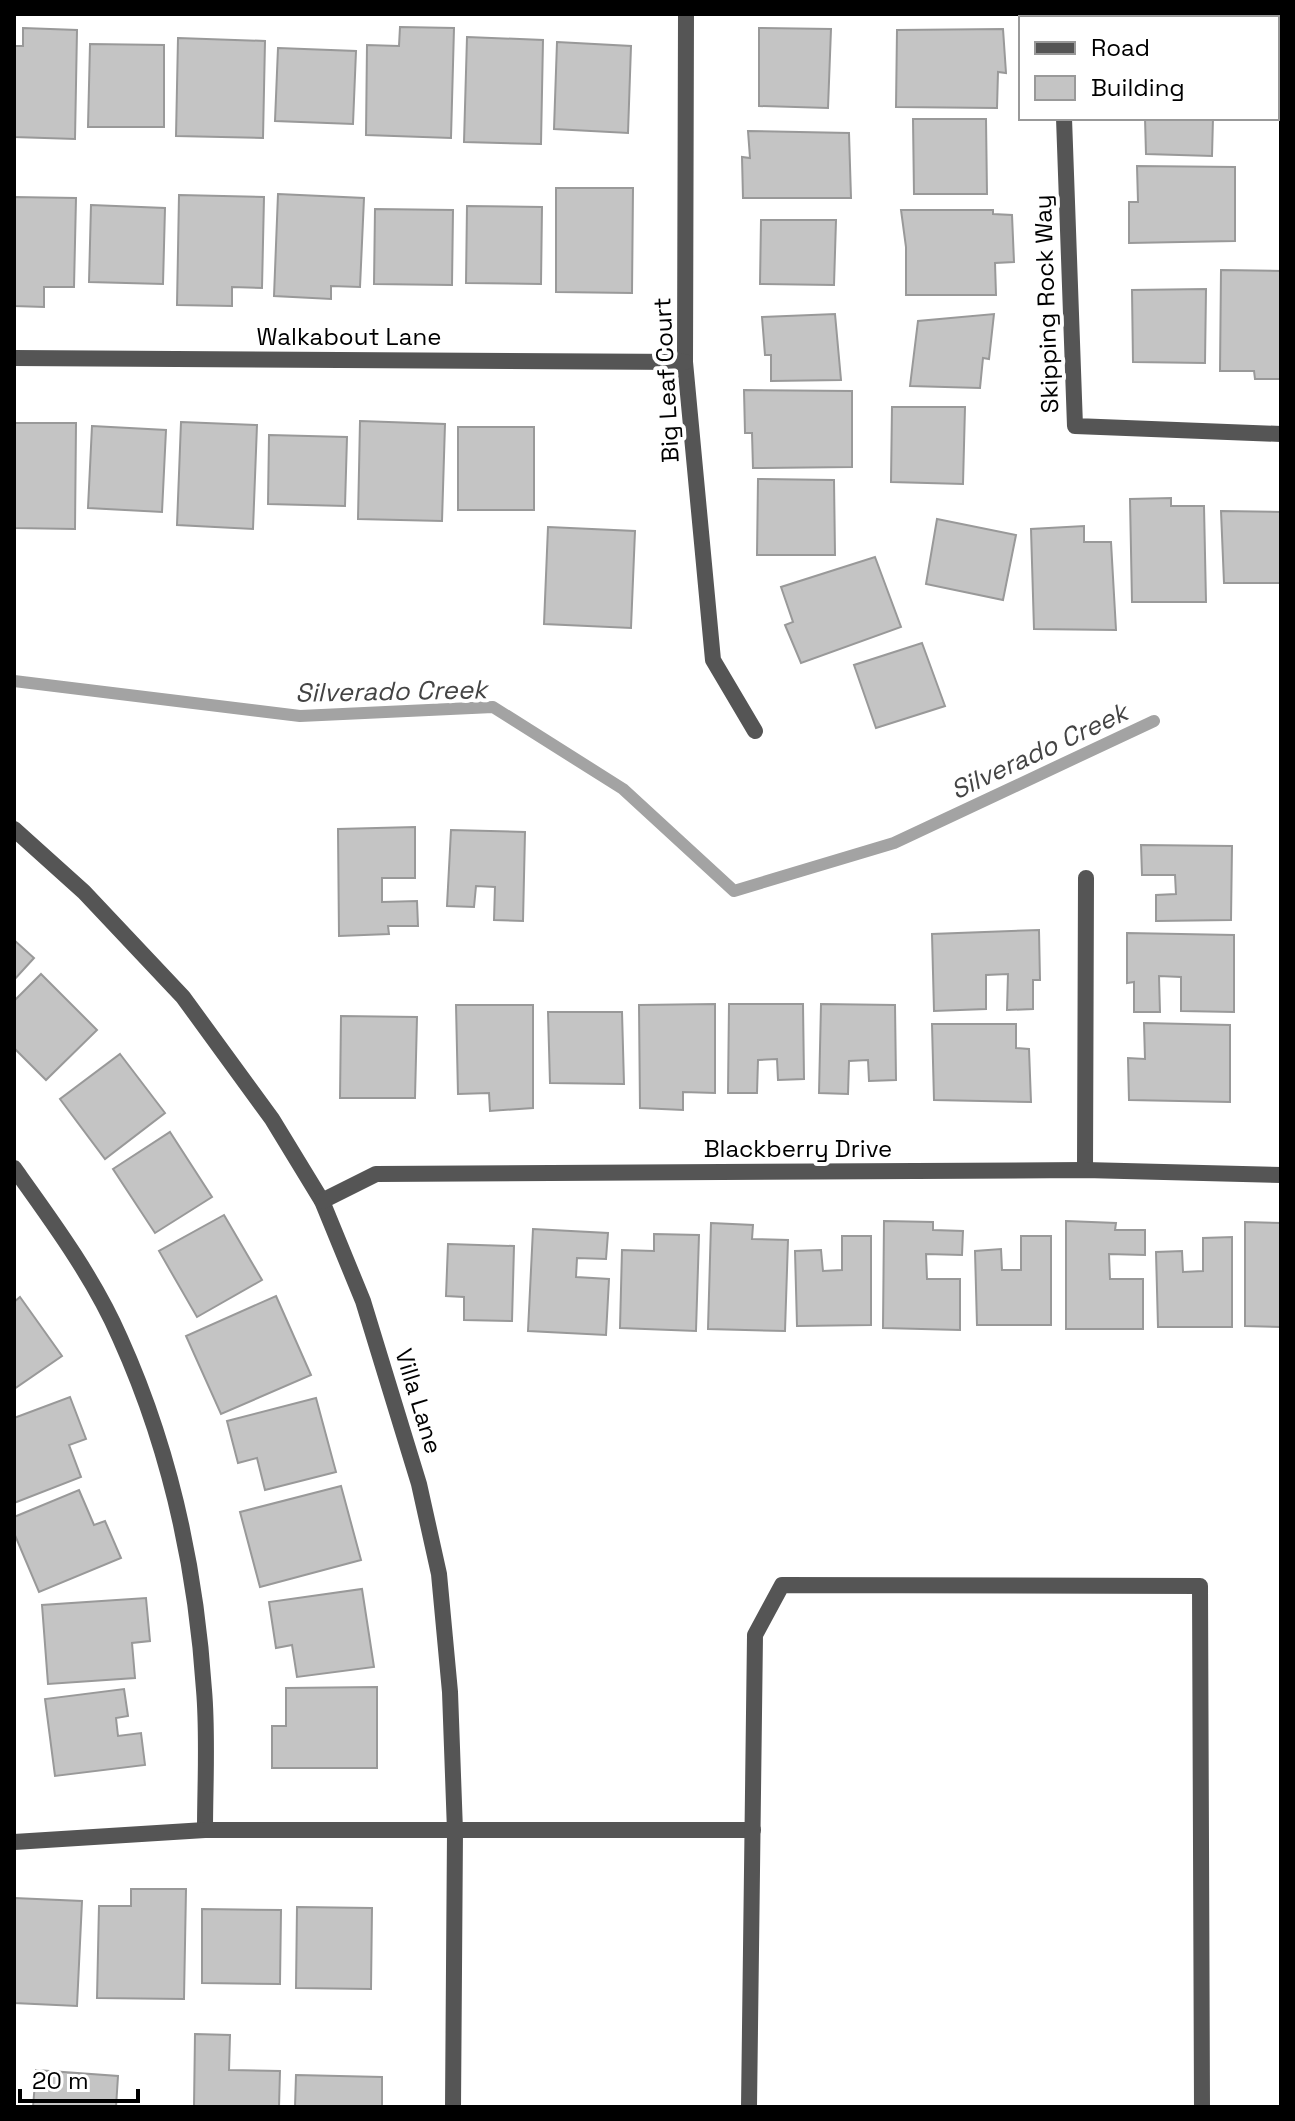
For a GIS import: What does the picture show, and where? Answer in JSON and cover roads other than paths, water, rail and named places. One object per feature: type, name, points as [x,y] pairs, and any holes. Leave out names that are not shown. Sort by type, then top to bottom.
[{"type":"street","name":"Big Leaf Court","points":[[686,14],[685,362],[713,660],[755,731]]},
{"type":"street","name":"Skipping Rock Way","points":[[1064,120],[1075,426],[1281,434]]},
{"type":"street","name":"Walkabout Lane","points":[[14,358],[685,362]]},
{"type":"street","name":"Villa Lane","points":[[14,829],[84,892],[183,997],[272,1119],[322,1201],[363,1301],[393,1392],[439,1574],[450,1692],[455,1831],[453,2107]]},
{"type":"street","points":[[1085,1170],[1086,878]]},
{"type":"street","points":[[14,1168],[56,1226],[120,1336],[163,1449],[193,1579],[205,1693],[205,1830]]},
{"type":"street","name":"Blackberry Drive","points":[[322,1201],[376,1174],[1085,1170],[1281,1175]]},
{"type":"street","points":[[749,2107],[755,1635],[782,1585],[1200,1586],[1202,2107]]},
{"type":"street","points":[[14,1842],[205,1830],[753,1830]]},
{"type":"waterway","name":"Silverado Creek","points":[[14,681],[300,716],[493,707],[623,789],[734,891],[894,843],[1154,721]]}]
